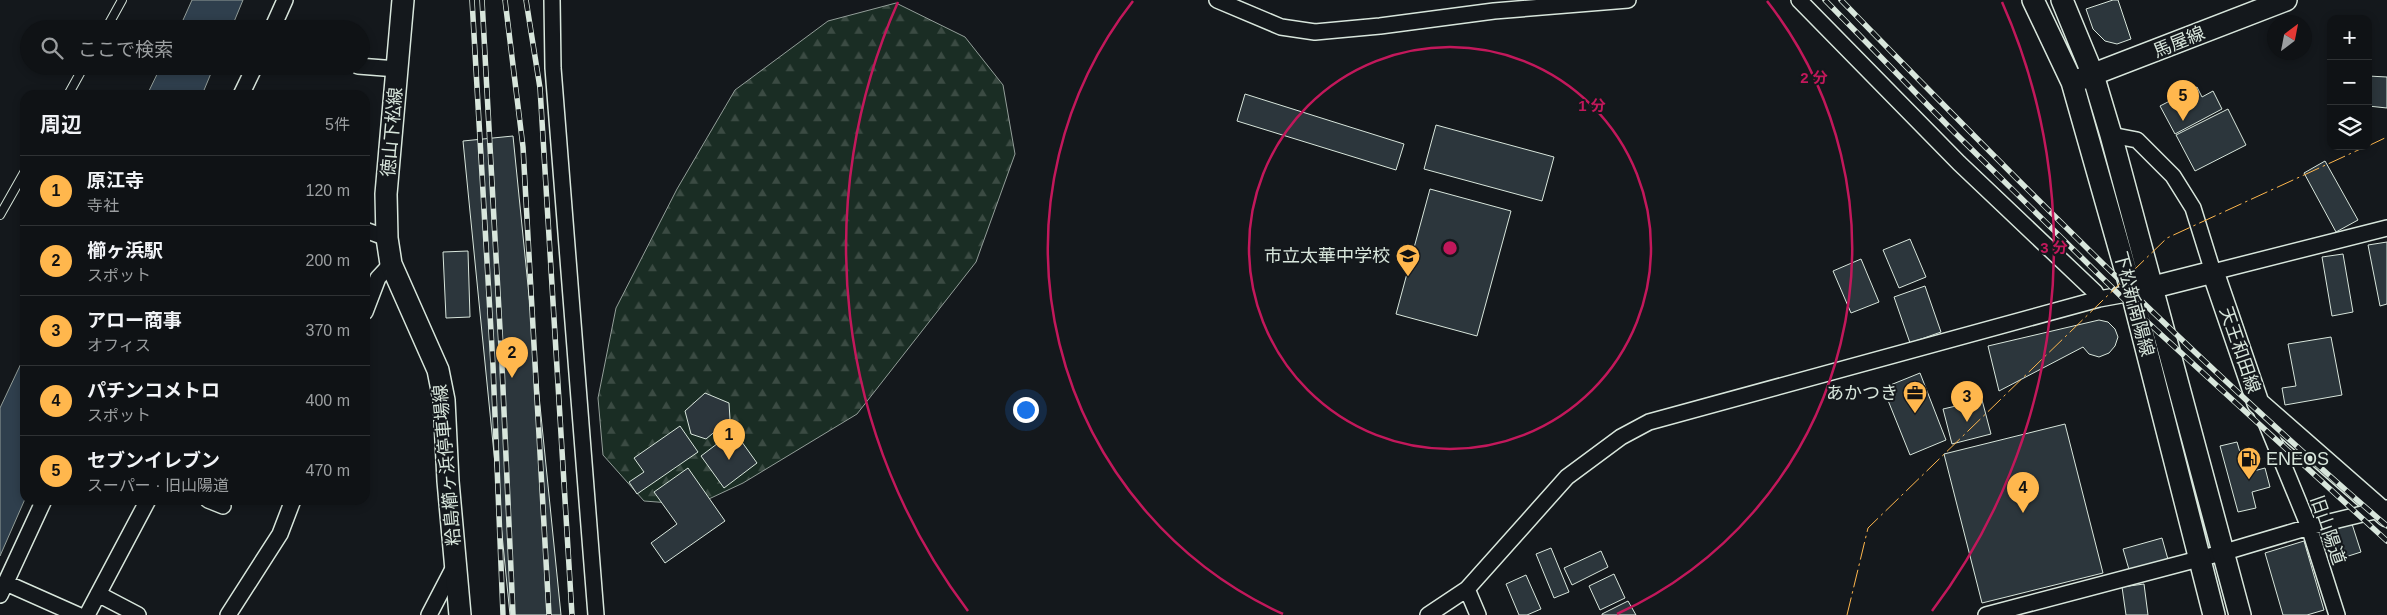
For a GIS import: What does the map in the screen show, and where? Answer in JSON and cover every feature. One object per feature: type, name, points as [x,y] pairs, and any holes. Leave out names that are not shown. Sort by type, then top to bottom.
[{"type":"main road","name":"徳山下松線","points":[[392,264],[387,238],[386,194],[403,0]]},
{"type":"main road","name":"下松新南陽線","points":[[2033,0],[2072,82],[2142,291],[2225,552],[2240,615]]},
{"type":"main road","name":"下松新南陽線","points":[[2062,0],[2093,75],[2111,134],[2142,291],[2199,558],[2214,615]]},
{"type":"main road","name":"馬屋線","points":[[2072,82],[2286,0]]},
{"type":"main road","name":"粭島櫛ヶ浜停車場線","points":[[392,264],[438,370],[444,400],[448,481],[460,615]]},
{"type":"main road","points":[[2142,291],[2214,272]]},
{"type":"main road","name":"天王和田線","points":[[2214,272],[2258,403],[2385,511]]},
{"type":"street","points":[[276,20],[285,0]]},
{"type":"street","points":[[552,0],[553,68],[587,474],[596,615]]},
{"type":"street","points":[[1217,0],[1281,27],[1315,32],[1380,26],[1494,11],[1628,0]]},
{"type":"street","points":[[1799,0],[1958,163],[2095,292],[2100,299]]},
{"type":"street","points":[[370,67],[397,69]]},
{"type":"street","points":[[243,90],[250,75]]},
{"type":"street","points":[[2111,134],[2137,140],[2173,176],[2193,208],[2214,272],[2387,228]]},
{"type":"street","points":[[370,232],[387,238]]},
{"type":"street","points":[[370,299],[378,278],[392,264]]},
{"type":"street","points":[[1428,615],[1467,588],[1567,477],[1621,437],[1650,422],[2100,299],[2142,291]]},
{"type":"street","name":"旧山陽道","points":[[2258,403],[2309,527],[2337,615]]},
{"type":"street","points":[[42,505],[3,589],[78,615]]},
{"type":"street","points":[[87,615],[145,505]]},
{"type":"street","points":[[228,615],[280,534],[291,505]]},
{"type":"street","points":[[1986,615],[2225,552],[2309,527],[2385,511]]},
{"type":"street","points":[[429,615],[456,563]]},
{"type":"street","points":[[1467,588],[1478,615]]},
{"type":"street","points":[[98,594],[138,615]]},
{"type":"lane","points":[[111,20],[122,0]]},
{"type":"lane","points":[[71,90],[79,75]]},
{"type":"lane","points":[[0,215],[20,180]]},
{"type":"green space","points":[[896,3],[965,37],[1003,85],[1015,154],[976,262],[857,414],[743,483],[696,505],[644,501],[603,455],[598,398],[616,308],[677,189],[735,90],[828,21]]},
{"type":"water","points":[[192,0],[243,0],[235,20],[183,20]]},
{"type":"water","points":[[157,75],[210,75],[204,90],[149,90]]},
{"type":"water","points":[[20,366],[20,505],[22,505],[0,556],[0,408]]},
{"type":"building","points":[[2118,0],[2131,39],[2117,44],[2105,41],[2093,29],[2086,9]]},
{"type":"building","points":[[2372,76],[2387,77],[2387,108],[2372,106]]},
{"type":"building","points":[[2197,87],[2202,97],[2213,91],[2222,109],[2175,134],[2160,106]]},
{"type":"building","points":[[1245,94],[1404,144],[1396,170],[1237,121]]},
{"type":"building","points":[[2228,109],[2246,145],[2195,171],[2176,135]]},
{"type":"building","points":[[1436,125],[1554,157],[1542,201],[1424,169]]},
{"type":"building","points":[[513,136],[561,615],[510,615],[463,141]]},
{"type":"building","points":[[2325,161],[2358,220],[2336,232],[2304,173]]},
{"type":"building","points":[[1430,189],[1511,211],[1477,336],[1396,314]]},
{"type":"building","points":[[1910,239],[1926,277],[1899,288],[1883,250]]},
{"type":"building","points":[[2387,242],[2387,304],[2380,306],[2368,245]]},
{"type":"building","points":[[468,251],[470,317],[446,318],[443,252]]},
{"type":"building","points":[[2343,254],[2353,312],[2332,316],[2322,257]]},
{"type":"building","points":[[1861,259],[1879,302],[1851,313],[1833,271]]},
{"type":"building","points":[[1925,286],[1941,332],[1910,343],[1894,297]]},
{"type":"building","points":[[2099,320],[2108,322],[2115,329],[2118,337],[2115,346],[2109,353],[2099,357],[2089,354],[2083,347],[1999,391],[1988,346]]},
{"type":"building","points":[[2331,337],[2342,395],[2285,405],[2282,388],[2296,386],[2288,344]]},
{"type":"building","name":"あかつき","points":[[1920,373],[1946,440],[1910,455],[1883,388]]},
{"type":"building","points":[[705,393],[729,403],[730,419],[706,439],[691,434],[685,411]]},
{"type":"building","points":[[1982,400],[1991,434],[1952,444],[1943,409]]},
{"type":"building","points":[[2065,424],[2103,573],[1982,603],[1944,454]]},
{"type":"building","points":[[680,426],[698,452],[637,494],[629,482],[644,472],[634,458]]},
{"type":"building","points":[[734,431],[757,463],[724,488],[701,456]]},
{"type":"building","name":"ENEOS","points":[[2237,442],[2246,473],[2265,468],[2270,487],[2252,492],[2256,508],[2238,512],[2220,446]]},
{"type":"building","points":[[688,468],[725,521],[665,563],[651,543],[677,524],[654,492]]},
{"type":"building","points":[[2352,524],[2361,552],[2339,559],[2330,531]]},
{"type":"building","points":[[2162,538],[2169,563],[2130,573],[2123,549]]},
{"type":"building","points":[[2304,541],[2324,610],[2307,615],[2283,615],[2265,553]]},
{"type":"building","points":[[1551,548],[1569,592],[1554,598],[1536,554]]},
{"type":"building","points":[[1601,551],[1608,567],[1572,585],[1564,568]]},
{"type":"building","points":[[1614,574],[1625,598],[1600,610],[1589,586]]},
{"type":"building","points":[[1526,575],[1541,609],[1527,615],[1519,615],[1506,584]]},
{"type":"building","points":[[2144,584],[2148,615],[2126,615],[2122,587]]},
{"type":"building","points":[[1628,601],[1636,615],[1602,615],[1602,614]]},
{"type":"railway","points":[[472,0],[493,366],[503,615]]},
{"type":"railway","points":[[482,0],[502,366],[513,615]]},
{"type":"railway","points":[[505,0],[523,147],[549,615]]},
{"type":"railway","points":[[526,0],[540,88],[572,615]]},
{"type":"railway","points":[[1825,0],[1954,132],[2144,319],[2387,541]]},
{"type":"railway","points":[[1841,0],[2108,269],[2246,400],[2387,526]]},
{"type":"power","points":[[2372,144],[2387,137]]},
{"type":"power","points":[[1847,615],[1868,528],[2167,238],[2358,150]]},
{"type":"place","name":"セブンイレブン","points":[[2183,121]]},
{"type":"place","name":"市立太華中学校","points":[[1408,277]]},
{"type":"place","name":"櫛ヶ浜駅","points":[[512,378]]},
{"type":"place","name":"あかつき","points":[[1915,414]]},
{"type":"place","name":"アロー商事","points":[[1967,422]]},
{"type":"place","name":"原江寺","points":[[729,460]]},
{"type":"place","name":"ENEOS","points":[[2249,480]]},
{"type":"place","name":"パチンコメトロ","points":[[2023,513]]}]
